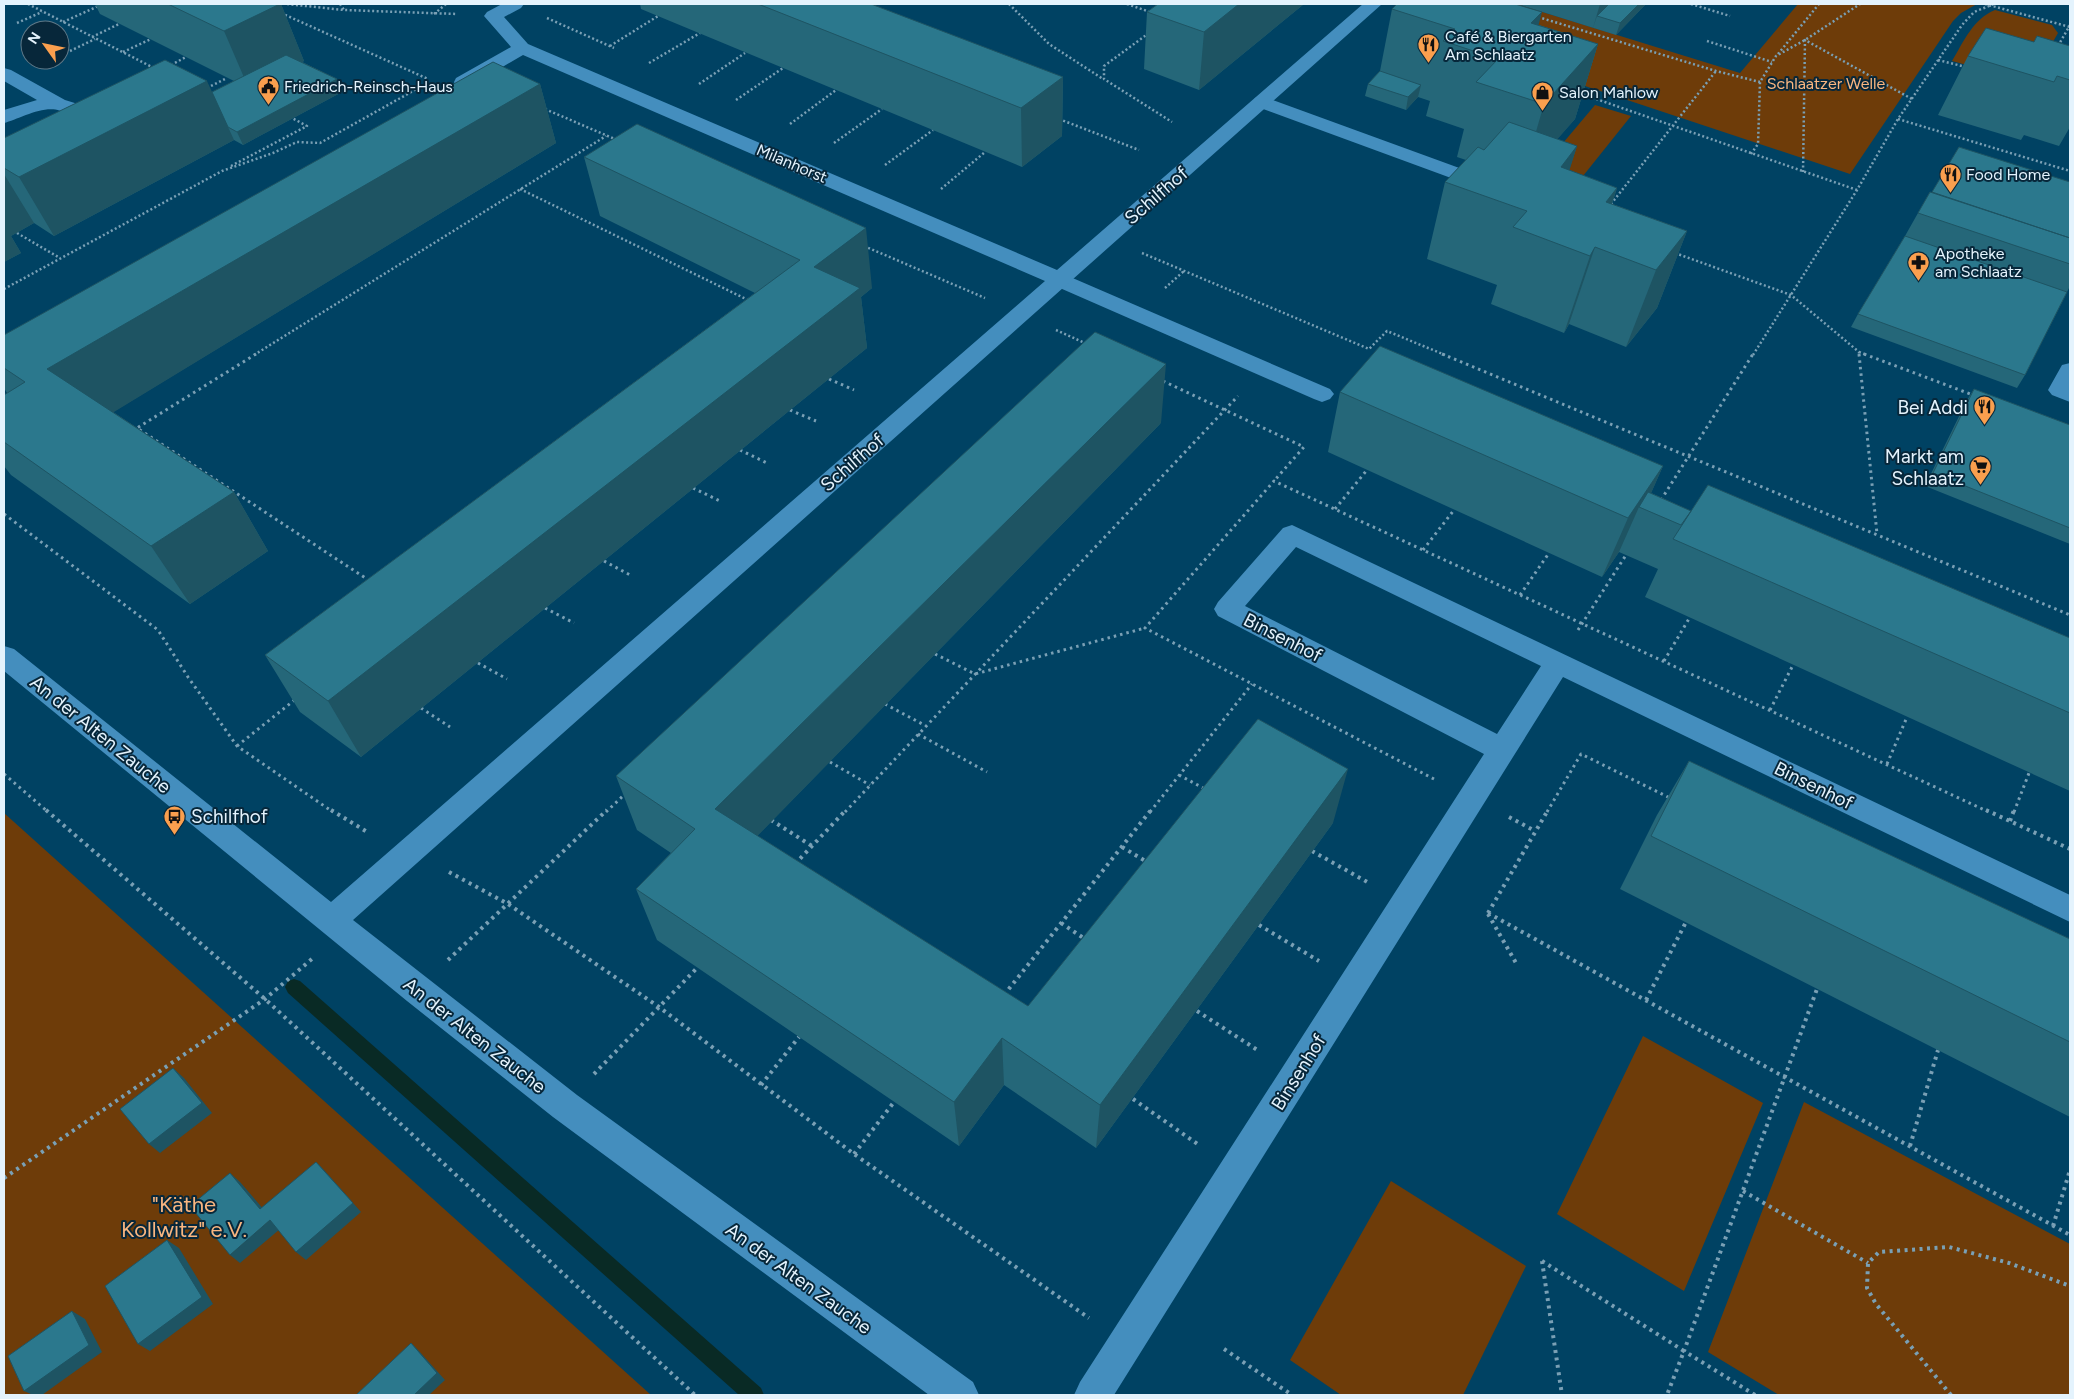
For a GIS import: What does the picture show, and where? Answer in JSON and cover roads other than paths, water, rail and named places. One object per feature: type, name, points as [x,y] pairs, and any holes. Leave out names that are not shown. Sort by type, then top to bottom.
[{"type":"street","name":"Milanhorst","points":[[515,4],[493,16],[522,48],[1322,394]]},
{"type":"street","name":"Schilfhof","points":[[331,921],[1373,4]]},
{"type":"street","points":[[450,89],[522,48]]},
{"type":"street","points":[[4,74],[58,104],[71,108],[77,115],[75,124],[66,134],[50,142],[31,147],[13,148],[4,146]]},
{"type":"street","points":[[1262,102],[1506,192]]},
{"type":"street","points":[[4,117],[37,105],[58,104]]},
{"type":"street","points":[[2070,370],[2060,390],[2070,394]]},
{"type":"street","name":"Binsenhof","points":[[1502,750],[1228,609],[1292,534],[2070,909]]},
{"type":"street","name":"An der Alten Zauche","points":[[4,656],[331,921],[565,1106],[960,1395]]},
{"type":"street","name":"Binsenhof","points":[[1093,1395],[1558,662]]},
{"type":"waterway","points":[[294,987],[754,1395]]},
{"type":"place","name":"Café & Biergarten Am Schlaatz","points":[[1429,64]]},
{"type":"place","name":"Friedrich-Reinsch-Haus","points":[[268,105]]},
{"type":"place","name":"Salon Mahlow","points":[[1543,111]]},
{"type":"place","name":"Food Home","points":[[1950,193]]},
{"type":"place","name":"Apotheke am Schlaatz","points":[[1919,281]]},
{"type":"place","name":"Bei Addi","points":[[1984,426]]},
{"type":"place","name":"Markt am Schlaatz","points":[[1980,486]]},
{"type":"place","name":"Schilfhof","points":[[175,835]]},
{"type":"park label","name":"Schlaatzer Welle","points":[[1826,83]]},
{"type":"park label","name":"\"Käthe Kollwitz\" e.V.","points":[[184,1216]]}]
